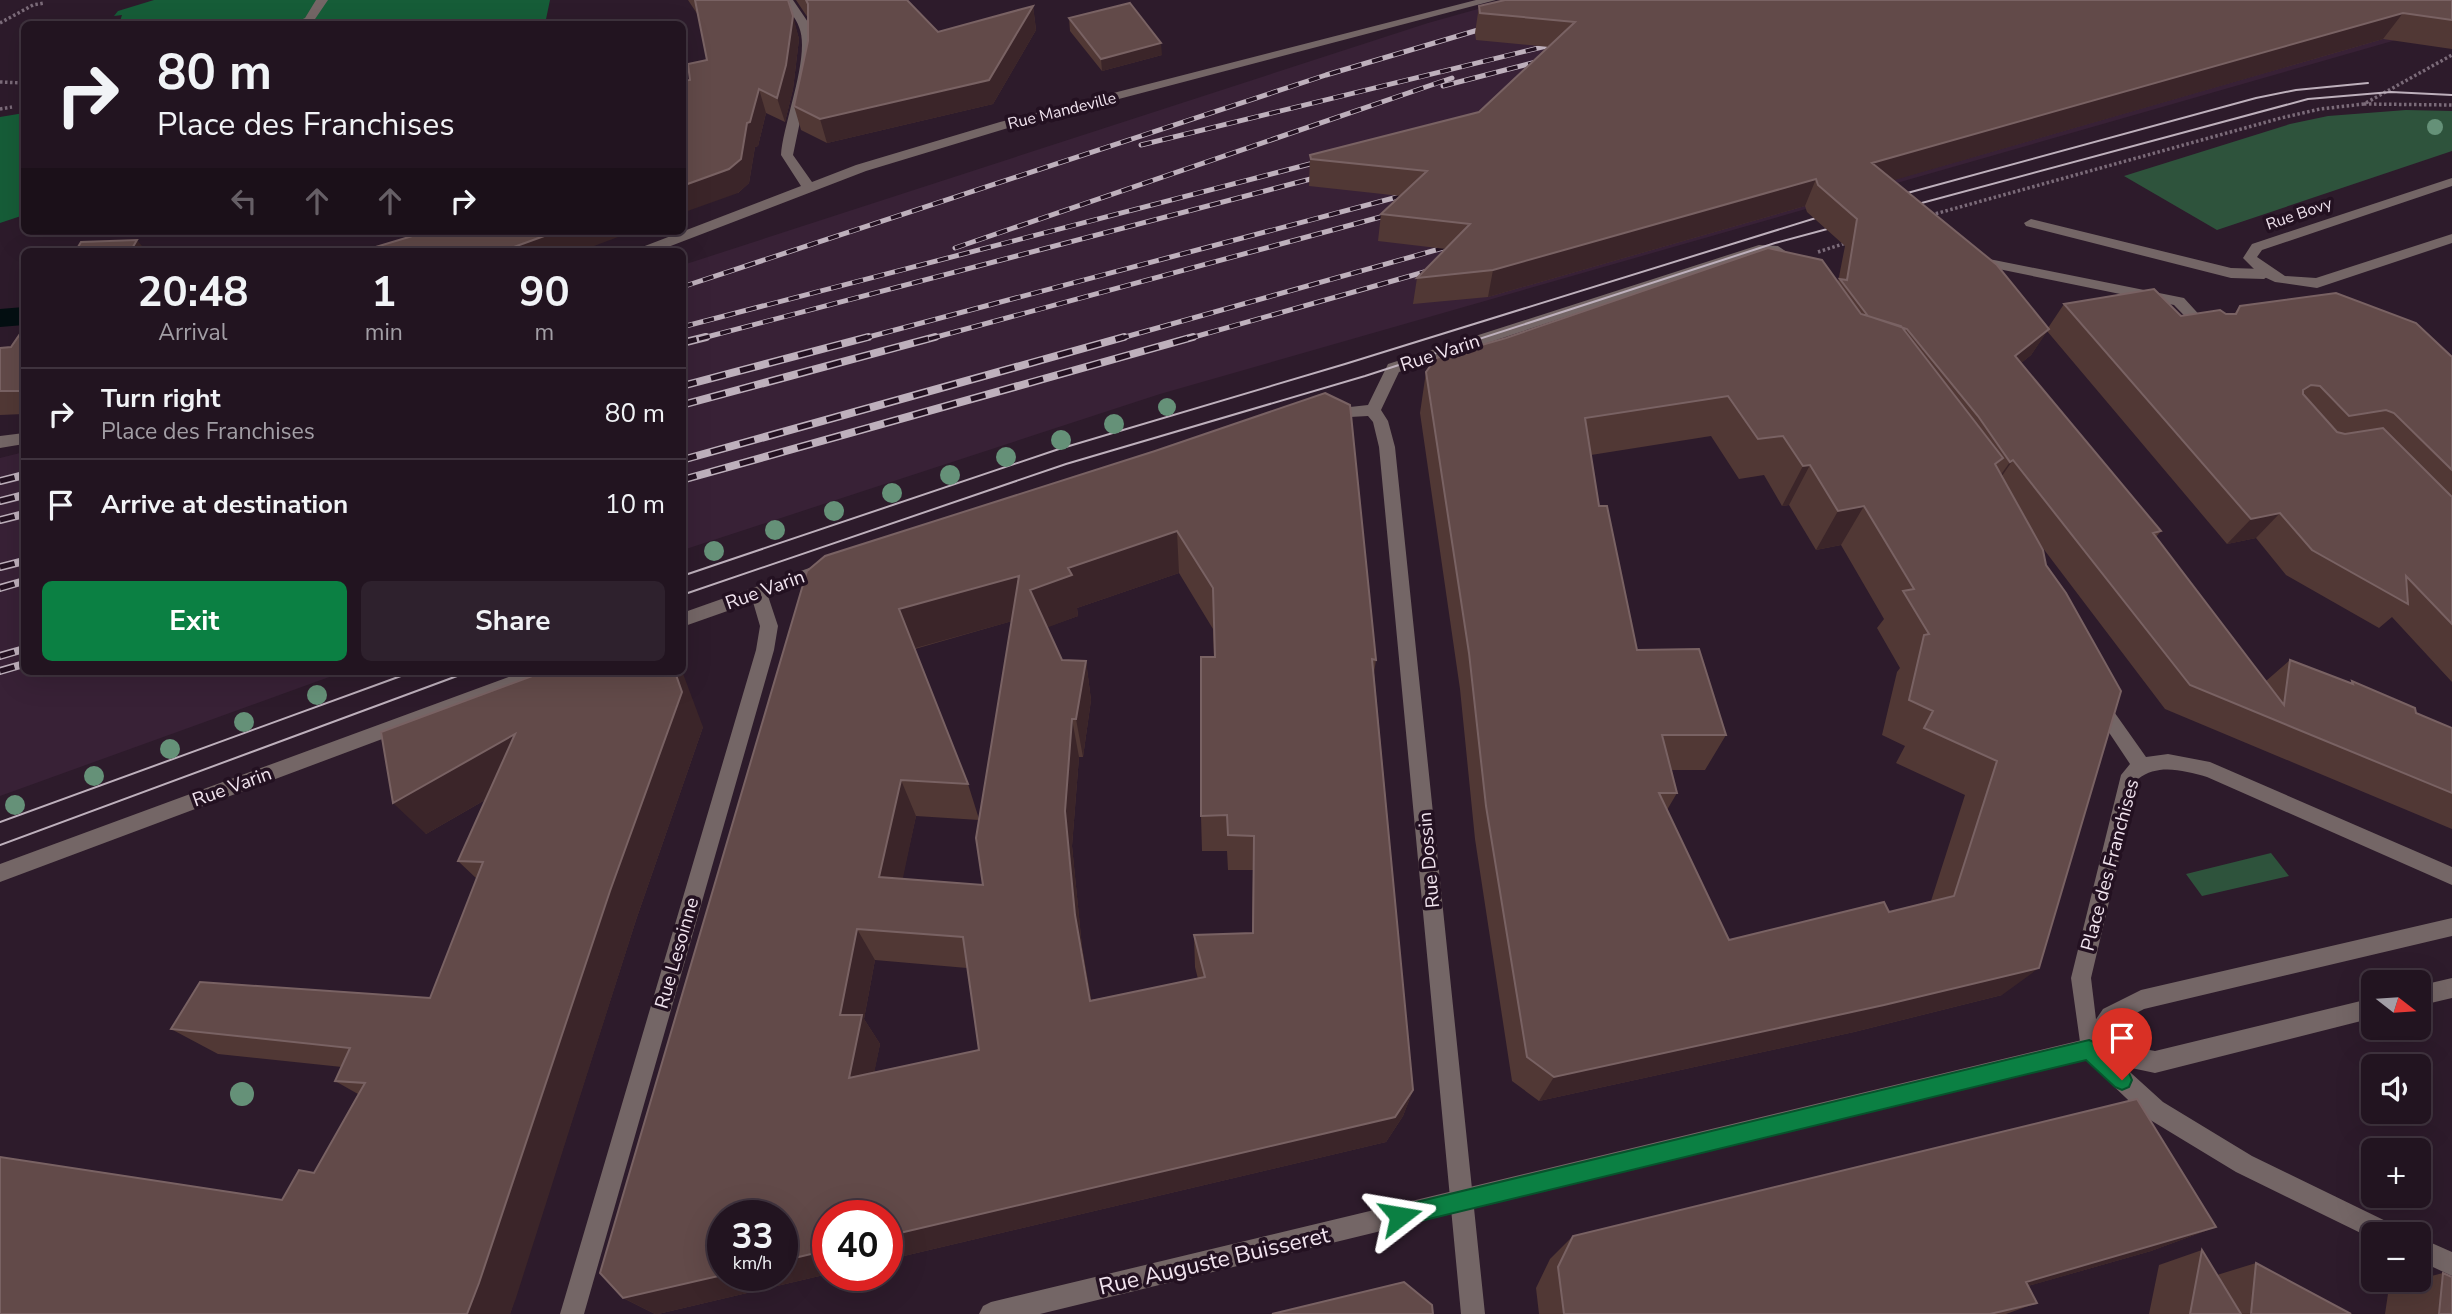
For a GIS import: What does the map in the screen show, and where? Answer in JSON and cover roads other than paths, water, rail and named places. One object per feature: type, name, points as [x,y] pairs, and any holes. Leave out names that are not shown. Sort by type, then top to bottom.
[{"type":"street","points":[[306,21],[322,0]]},
{"type":"street","points":[[787,0],[806,28],[807,44],[806,64],[788,142],[788,155],[809,188]]},
{"type":"street","name":"Rue Mandeville","points":[[652,248],[861,169],[1004,125],[1490,0]]},
{"type":"street","name":"Rue Bovy","points":[[2264,274],[2250,258],[2257,247],[2452,182]]},
{"type":"street","points":[[2031,223],[2231,273],[2264,274],[2295,284],[2317,283],[2452,239]]},
{"type":"street","name":"Rue Varin","points":[[1372,410],[1382,400],[1393,368],[1759,249],[1773,249],[1795,265]]},
{"type":"street","points":[[1966,254],[1976,261],[2179,300],[2210,335]]},
{"type":"street","points":[[1315,411],[1328,407],[1350,412],[1372,410]]},
{"type":"street","name":"Rue Dossin","points":[[1372,410],[1380,421],[1389,461],[1474,1314]]},
{"type":"street","points":[[0,442],[21,439]]},
{"type":"street","name":"Rue Varin","points":[[686,619],[845,562]]},
{"type":"street","name":"Rue Lesoinne","points":[[572,1314],[765,650],[769,626],[758,592]]},
{"type":"street","name":"Rue Varin","points":[[0,873],[534,675]]},
{"type":"street","points":[[2086,686],[2141,765]]},
{"type":"street","name":"Place des Franchises","points":[[2089,1049],[2081,978],[2130,775],[2141,765],[2162,761],[2179,762],[2210,770],[2452,876]]},
{"type":"street","points":[[2089,1049],[2110,1016],[2141,1000],[2452,927]]},
{"type":"street","points":[[2431,993],[2452,988]]},
{"type":"street","points":[[2089,1049],[2155,1062],[2361,1011]]},
{"type":"street","points":[[2089,1049],[2155,1110],[2244,1164],[2363,1222]]},
{"type":"street","name":"Rue Auguste Buisseret","points":[[991,1314],[2089,1049]]},
{"type":"street","points":[[2431,1254],[2452,1264]]},
{"type":"tram line","points":[[1889,198],[2256,98],[2296,90],[2368,83]]},
{"type":"tram line","points":[[1903,208],[2308,99],[2391,92],[2452,95]]},
{"type":"tram line","points":[[686,575],[1059,449],[1345,364],[1832,213]]},
{"type":"tram line","points":[[686,594],[1066,464],[1365,376],[1775,243],[1846,224]]},
{"type":"tram line","points":[[0,822],[404,675]]},
{"type":"tram line","points":[[0,845],[460,675]]},
{"type":"railway","points":[[686,286],[1326,75],[1495,25]]},
{"type":"railway","points":[[1141,145],[1563,42]]},
{"type":"railway","points":[[1443,86],[1548,59]]},
{"type":"railway","points":[[955,248],[1452,78]]},
{"type":"railway","points":[[686,326],[1329,159]]},
{"type":"railway","points":[[699,339],[1326,175]]},
{"type":"railway","points":[[861,339],[1420,191]]},
{"type":"railway","points":[[929,339],[1399,212]]},
{"type":"railway","points":[[1118,339],[1461,243]]},
{"type":"railway","points":[[1187,339],[1442,267]]},
{"type":"railway","points":[[686,342],[706,337]]},
{"type":"railway","points":[[686,385],[868,337]]},
{"type":"railway","points":[[686,404],[935,337]]},
{"type":"railway","points":[[686,459],[1124,337]]},
{"type":"railway","points":[[686,479],[1193,337]]},
{"type":"railway","points":[[0,481],[21,476]]},
{"type":"railway","points":[[0,501],[21,496]]},
{"type":"railway","points":[[0,520],[21,515]]},
{"type":"railway","points":[[0,567],[21,562]]},
{"type":"railway","points":[[0,588],[21,582]]},
{"type":"railway","points":[[0,656],[21,650]]},
{"type":"railway","points":[[0,671],[21,665]]}]
